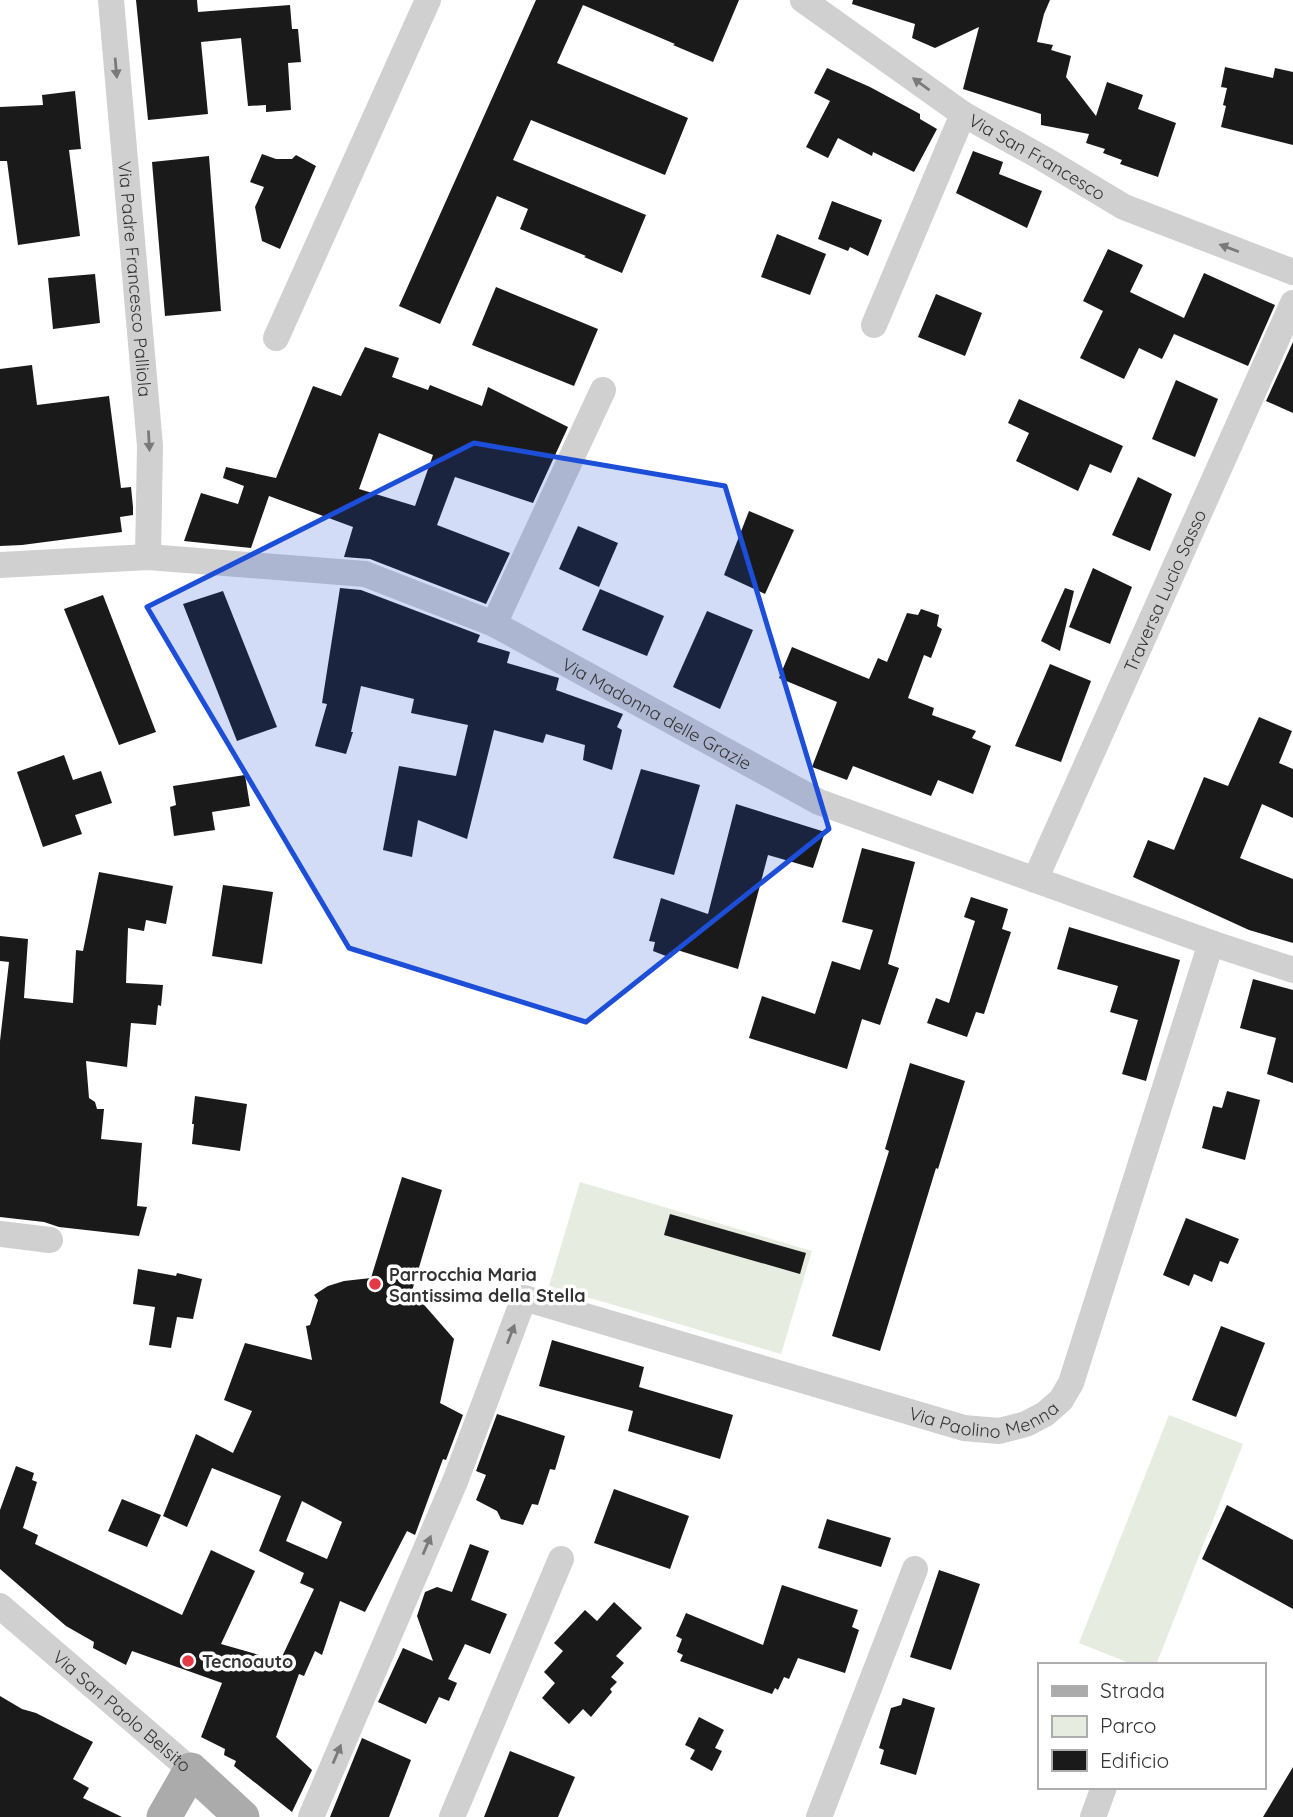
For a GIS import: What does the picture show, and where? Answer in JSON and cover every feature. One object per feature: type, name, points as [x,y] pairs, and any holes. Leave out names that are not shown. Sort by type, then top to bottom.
[{"type":"main road","points":[[164,1817],[191,1770]]},
{"type":"main road","name":"Via San Paolo Belsito","points":[[191,1770],[242,1817]]},
{"type":"street","name":"Via Padre Francesco Palliola","points":[[110,0],[150,446],[148,558]]},
{"type":"street","points":[[276,338],[428,0]]},
{"type":"street","name":"Via San Francesco","points":[[803,0],[963,114],[1124,207],[1293,272]]},
{"type":"street","points":[[874,325],[963,114]]},
{"type":"street","name":"Traversa Lucio Sasso","points":[[1035,880],[1293,303]]},
{"type":"street","points":[[494,624],[603,390]]},
{"type":"street","name":"Via Madonna delle Grazie","points":[[0,565],[148,558],[365,574],[494,624],[819,802],[1293,970]]},
{"type":"street","name":"Via Paolino Menna","points":[[311,1817],[456,1479],[524,1298],[964,1428],[999,1431],[1026,1424],[1045,1414],[1061,1400],[1070,1384],[1211,943]]},
{"type":"street","points":[[0,1234],[50,1240]]},
{"type":"street","points":[[452,1817],[561,1559]]},
{"type":"street","points":[[819,1817],[915,1569]]},
{"type":"street","name":"Via San Paolo Belsito","points":[[0,1606],[191,1770]]},
{"type":"street","points":[[1093,1817],[1103,1789]]},
{"type":"highlighted area","points":[[474,443],[725,486],[829,829],[586,1022],[349,948],[147,607]]},
{"type":"green space","points":[[580,1182],[812,1251],[781,1354],[549,1286]]},
{"type":"green space","points":[[1169,1415],[1243,1444],[1157,1663],[1129,1663],[1079,1643]]},
{"type":"building","points":[[136,0],[197,0],[198,12],[290,5],[292,29],[298,29],[301,62],[288,63],[291,110],[266,112],[266,105],[248,106],[241,38],[201,42],[208,114],[148,120]]},
{"type":"building","points":[[536,0],[739,0],[713,62],[583,5],[557,63],[688,118],[665,175],[531,120],[513,160],[646,215],[622,273],[520,229],[528,209],[497,196],[440,324],[399,306]]},
{"type":"building","points":[[853,0],[1050,0],[1037,42],[1053,45],[1051,50],[1071,56],[1066,77],[1096,116],[1107,82],[1143,95],[1138,109],[1176,123],[1158,177],[1120,164],[1122,160],[1103,153],[1105,149],[1086,143],[1089,134],[1041,125],[1041,114],[963,89],[979,27],[935,48],[912,38],[915,24],[852,4]]},
{"type":"building","points":[[1225,67],[1273,78],[1275,68],[1293,72],[1293,145],[1221,127],[1226,106],[1223,105],[1227,88],[1221,87]]},
{"type":"building","points":[[827,68],[920,114],[920,119],[937,129],[914,172],[873,152],[872,156],[838,138],[828,158],[806,147],[830,101],[814,93]]},
{"type":"building","points":[[75,91],[81,149],[69,150],[80,236],[18,245],[7,161],[0,161],[0,107],[43,105],[42,95]]},
{"type":"building","points":[[973,151],[1003,162],[999,174],[1042,191],[1027,228],[956,193]]},
{"type":"building","points":[[262,154],[276,159],[292,159],[296,155],[316,166],[280,249],[262,241],[255,207],[264,187],[250,182]]},
{"type":"building","points":[[209,156],[221,311],[165,316],[152,162]]},
{"type":"building","points":[[832,201],[882,220],[868,256],[850,247],[848,251],[818,239]]},
{"type":"building","points":[[777,234],[826,254],[810,295],[761,277]]},
{"type":"building","points":[[1108,249],[1143,265],[1130,292],[1184,318],[1204,273],[1275,305],[1248,366],[1174,334],[1162,359],[1139,348],[1124,379],[1080,358],[1103,311],[1083,301]]},
{"type":"building","points":[[95,274],[100,323],[53,329],[48,278]]},
{"type":"building","points":[[496,287],[598,329],[574,386],[472,345]]},
{"type":"building","points":[[936,294],[982,313],[965,356],[918,337]]},
{"type":"building","points":[[1293,342],[1293,413],[1266,401]]},
{"type":"building","points":[[365,347],[399,358],[392,377],[428,390],[430,385],[482,406],[488,387],[568,427],[533,503],[455,477],[437,525],[510,553],[486,604],[370,559],[344,557],[353,527],[269,496],[251,548],[184,541],[201,493],[238,504],[244,486],[223,478],[226,467],[276,478],[313,386],[341,396]],"holes":[[[379,433],[433,455],[415,506],[359,489]]]},
{"type":"building","points":[[32,365],[37,405],[109,396],[121,488],[131,487],[133,507],[133,515],[120,517],[122,532],[0,546],[0,369]]},
{"type":"building","points":[[1176,380],[1218,399],[1195,457],[1152,439]]},
{"type":"building","points":[[1019,399],[1123,446],[1111,473],[1090,464],[1078,491],[1016,461],[1029,433],[1008,423]]},
{"type":"building","points":[[1138,477],[1172,494],[1150,551],[1112,535]]},
{"type":"building","points":[[749,511],[794,530],[765,594],[724,575]]},
{"type":"building","points":[[578,526],[618,543],[599,587],[559,569]]},
{"type":"building","points":[[1093,568],[1132,587],[1110,644],[1069,627]]},
{"type":"building","points":[[340,588],[361,590],[480,635],[477,642],[510,652],[507,663],[559,678],[556,690],[623,714],[617,727],[622,730],[612,770],[583,760],[585,745],[546,734],[543,743],[494,730],[467,839],[418,820],[412,857],[383,850],[399,766],[456,776],[468,725],[411,713],[414,699],[361,686],[346,754],[315,746],[327,704],[322,703]]},
{"type":"building","points":[[1065,588],[1074,591],[1060,651],[1041,641]]},
{"type":"building","points":[[600,589],[664,616],[647,656],[582,630]]},
{"type":"building","points":[[223,591],[277,727],[237,741],[183,604]]},
{"type":"building","points":[[103,595],[156,732],[119,745],[64,609]]},
{"type":"building","points":[[921,609],[939,615],[937,626],[942,629],[931,658],[924,655],[908,698],[934,708],[932,715],[976,731],[972,738],[991,746],[973,794],[938,780],[931,796],[853,766],[847,780],[812,767],[837,702],[779,678],[792,647],[869,679],[878,658],[887,662],[907,613],[918,615]]},
{"type":"building","points":[[707,611],[753,630],[720,709],[673,687]]},
{"type":"building","points":[[1050,664],[1091,681],[1061,762],[1015,746]]},
{"type":"building","points":[[1259,717],[1292,731],[1279,763],[1293,769],[1293,818],[1262,804],[1240,858],[1293,879],[1293,943],[1249,930],[1133,877],[1148,840],[1174,850],[1204,777],[1228,786]]},
{"type":"building","points":[[64,755],[73,780],[101,771],[112,803],[75,815],[82,834],[43,847],[17,772]]},
{"type":"building","points":[[641,769],[700,785],[674,875],[613,858]]},
{"type":"building","points":[[245,775],[250,806],[212,812],[215,830],[174,836],[170,807],[176,805],[173,786]]},
{"type":"building","points":[[736,804],[825,832],[813,868],[768,855],[738,969],[674,949],[671,958],[653,951],[655,942],[649,941],[661,898],[708,914]]},
{"type":"building","points":[[862,848],[915,862],[888,964],[899,968],[880,1025],[862,1019],[847,1069],[749,1038],[762,996],[815,1014],[832,961],[860,970],[873,930],[842,922]]},
{"type":"building","points":[[99,872],[173,886],[166,924],[146,920],[144,931],[128,928],[126,983],[163,985],[156,1025],[131,1023],[127,1067],[86,1061],[89,1098],[95,1102],[97,1109],[104,1109],[101,1139],[142,1143],[137,1206],[147,1207],[139,1236],[0,1217],[0,1041],[9,962],[0,961],[0,936],[28,939],[24,998],[73,1003],[76,950],[83,951]]},
{"type":"building","points":[[223,885],[273,892],[262,964],[212,956]]},
{"type":"building","points":[[971,897],[1008,909],[1002,929],[1011,932],[984,1014],[976,1012],[967,1037],[927,1023],[936,998],[949,1003],[975,921],[964,917]]},
{"type":"building","points":[[1069,927],[1180,960],[1146,1081],[1122,1074],[1138,1020],[1110,1012],[1118,986],[1057,969]]},
{"type":"building","points":[[1253,979],[1293,990],[1293,1083],[1267,1074],[1276,1038],[1240,1028]]},
{"type":"building","points":[[910,1063],[965,1081],[880,1351],[832,1336],[889,1151],[885,1149]]},
{"type":"building","points":[[1227,1091],[1260,1100],[1245,1160],[1202,1148],[1213,1106],[1222,1108]]},
{"type":"building","points":[[195,1096],[247,1104],[240,1151],[192,1144]]},
{"type":"building","points":[[402,1177],[442,1190],[412,1291],[454,1339],[440,1403],[463,1415],[446,1460],[443,1459],[415,1535],[407,1531],[365,1612],[340,1601],[322,1655],[315,1651],[304,1676],[299,1674],[276,1737],[312,1770],[292,1812],[234,1766],[236,1761],[224,1755],[225,1749],[201,1737],[222,1683],[132,1651],[126,1665],[93,1648],[94,1642],[66,1626],[0,1569],[0,1510],[16,1466],[34,1473],[32,1480],[37,1482],[23,1528],[38,1535],[35,1544],[182,1615],[211,1550],[255,1571],[221,1644],[280,1661],[314,1589],[300,1583],[304,1573],[259,1551],[281,1496],[212,1468],[187,1527],[163,1516],[196,1434],[233,1453],[252,1411],[224,1400],[245,1343],[312,1360],[306,1326],[310,1325],[318,1300],[314,1295],[328,1286],[344,1281],[371,1278]],"holes":[[[302,1501],[342,1522],[327,1559],[286,1541]]]},
{"type":"building","points":[[670,1214],[806,1253],[800,1274],[664,1235]]},
{"type":"building","points":[[1186,1218],[1239,1239],[1228,1264],[1220,1261],[1212,1282],[1194,1274],[1189,1286],[1163,1275]]},
{"type":"building","points":[[138,1269],[202,1279],[193,1319],[177,1317],[171,1348],[149,1345],[155,1307],[133,1304]]},
{"type":"building","points":[[1221,1326],[1265,1343],[1236,1417],[1192,1400]]},
{"type":"building","points":[[552,1340],[644,1367],[639,1387],[733,1415],[720,1459],[628,1431],[633,1411],[539,1386]]},
{"type":"building","points":[[497,1414],[565,1436],[555,1470],[550,1469],[538,1505],[532,1504],[523,1525],[501,1519],[497,1511],[476,1500],[486,1475],[476,1471]]},
{"type":"building","points":[[614,1489],[689,1516],[670,1569],[594,1543]]},
{"type":"building","points":[[122,1499],[161,1515],[147,1547],[108,1531]]},
{"type":"building","points":[[1227,1505],[1293,1540],[1293,1609],[1202,1559]]},
{"type":"building","points":[[827,1519],[891,1538],[881,1567],[818,1548]]},
{"type":"building","points":[[470,1544],[489,1551],[471,1600],[507,1614],[490,1654],[465,1644],[448,1679],[457,1683],[449,1701],[439,1697],[426,1724],[378,1702],[403,1648],[433,1661],[417,1616],[425,1592],[437,1587],[452,1592]]},
{"type":"building","points":[[939,1570],[980,1584],[951,1670],[910,1657]]},
{"type":"building","points":[[782,1585],[858,1610],[852,1627],[859,1630],[845,1673],[798,1658],[789,1679],[784,1677],[778,1690],[775,1688],[772,1694],[680,1661],[683,1655],[677,1652],[682,1639],[676,1636],[686,1613],[763,1645]]},
{"type":"building","points":[[614,1602],[642,1628],[616,1656],[624,1663],[611,1677],[617,1682],[610,1689],[612,1692],[591,1717],[583,1709],[569,1724],[542,1698],[555,1683],[544,1672],[563,1651],[554,1643],[585,1610],[597,1621]]},
{"type":"building","points":[[0,1696],[93,1742],[73,1779],[89,1788],[83,1798],[122,1817],[0,1817]]},
{"type":"building","points":[[903,1698],[935,1708],[916,1775],[880,1764],[884,1750],[879,1748],[891,1708],[901,1705]]},
{"type":"building","points":[[699,1717],[724,1730],[715,1748],[722,1751],[712,1771],[690,1759],[695,1750],[685,1745]]},
{"type":"building","points":[[362,1738],[411,1760],[389,1817],[330,1817]]},
{"type":"building","points":[[510,1751],[575,1777],[558,1817],[484,1817]]},
{"type":"building","points":[[1293,1767],[1293,1817],[1263,1817]]},
{"type":"place","name":"Parrocchia Maria Santissima della Stella","points":[[375,1284]]},
{"type":"place","name":"Tecnoauto","points":[[188,1661]]}]
